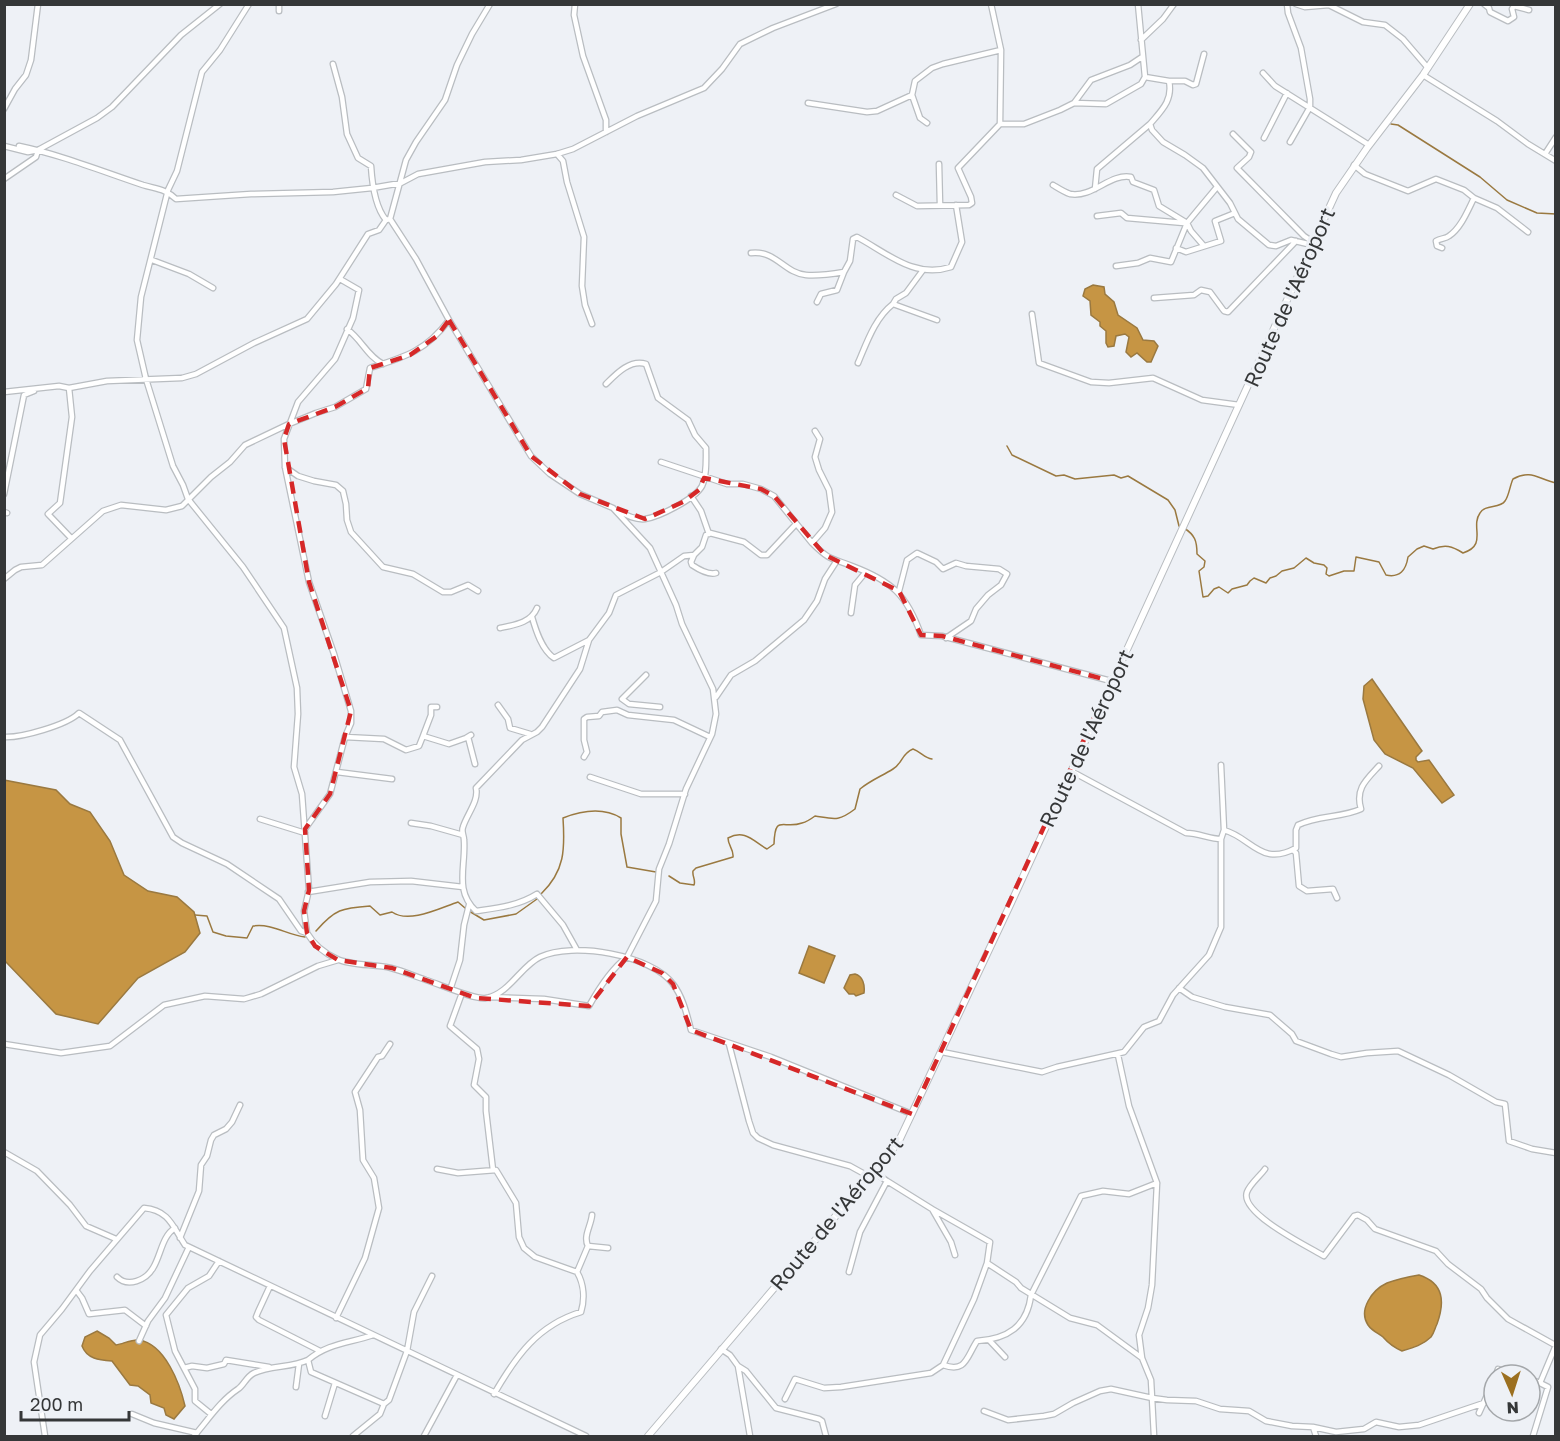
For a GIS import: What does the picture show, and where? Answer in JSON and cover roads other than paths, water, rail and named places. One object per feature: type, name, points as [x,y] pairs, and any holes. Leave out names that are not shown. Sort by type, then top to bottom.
[{"type":"main road","name":"Route de l'Aéroport","points":[[648,1437],[898,1143],[1076,773],[1112,681],[1336,193],[1354,165],[1428,68],[1470,4]]},
{"type":"street","points":[[4,109],[15,88],[26,75],[31,60],[38,4]]},
{"type":"street","points":[[4,146],[28,152],[38,150],[50,146],[63,136],[97,118],[112,107],[181,35],[220,4]]},
{"type":"street","points":[[249,4],[220,50],[202,72],[177,171],[168,190],[141,297],[137,340],[172,466],[188,499],[243,567],[284,628],[297,688],[298,714],[294,767],[302,794],[305,831],[308,892],[304,911],[307,933],[315,946],[338,960],[392,968],[451,987],[476,998],[544,999],[589,1006],[614,970],[627,957],[656,901],[659,868],[685,794],[710,737],[716,714],[713,689],[650,548],[613,508]]},
{"type":"street","points":[[4,392],[59,386],[69,388],[107,381],[182,378],[196,374],[254,342],[307,319],[340,279],[368,234],[379,230],[388,220],[401,183],[406,160],[445,100],[467,45],[484,11],[490,4]]},
{"type":"street","points":[[575,4],[574,15],[583,56],[606,120],[606,132]]},
{"type":"street","points":[[19,146],[102,169],[143,185],[168,190],[176,198],[333,192],[401,183],[418,174],[485,162],[521,160],[573,149],[638,116],[704,87],[722,69],[740,44],[772,28],[836,4]]},
{"type":"street","points":[[896,195],[917,206],[956,206],[972,203],[958,171],[959,165],[1000,123],[1001,50],[991,4]]},
{"type":"street","points":[[1000,123],[1024,124],[1074,103],[1106,104],[1141,84],[1145,77],[1138,4]]},
{"type":"street","points":[[1141,40],[1163,19],[1174,4]]},
{"type":"street","points":[[1287,4],[1301,48],[1310,107],[1290,142]]},
{"type":"street","points":[[1296,4],[1329,5],[1363,22],[1385,25],[1403,39],[1428,68]]},
{"type":"street","points":[[1484,4],[1490,12],[1508,21],[1514,17],[1512,9],[1514,6],[1529,10]]},
{"type":"street","points":[[927,123],[920,118],[912,95],[915,81],[932,68],[1001,50]]},
{"type":"street","points":[[1145,77],[1196,84],[1204,54]]},
{"type":"street","points":[[1074,103],[1091,80],[1111,74],[1142,57]]},
{"type":"street","points":[[333,64],[342,97],[347,134],[358,158],[371,166],[372,188],[382,215],[416,259],[449,320],[531,456],[550,474],[580,494],[631,517],[645,519],[692,496],[699,490],[705,478],[706,448],[695,435],[688,420],[658,398],[646,363],[629,365],[606,384]]},
{"type":"street","points":[[1263,73],[1275,86],[1369,145]]},
{"type":"street","points":[[1423,75],[1556,161]]},
{"type":"street","points":[[1095,189],[1097,169],[1150,124],[1169,101],[1171,89],[1169,81]]},
{"type":"street","points":[[1264,138],[1287,93]]},
{"type":"street","points":[[808,104],[867,112],[877,111],[912,95]]},
{"type":"street","points":[[1150,124],[1152,130],[1163,142],[1203,168],[1230,203],[1238,219],[1269,245],[1276,246],[1291,240],[1312,243]]},
{"type":"street","points":[[1233,134],[1251,152],[1237,168],[1312,243]]},
{"type":"street","points":[[1545,154],[1556,137]]},
{"type":"street","points":[[4,179],[36,157],[38,150]]},
{"type":"street","points":[[557,154],[562,161],[584,237],[582,286],[585,305],[592,324]]},
{"type":"street","points":[[939,164],[940,205]]},
{"type":"street","points":[[1354,165],[1365,174],[1408,191],[1436,179],[1464,190],[1474,198],[1497,208],[1528,232]]},
{"type":"street","points":[[1053,185],[1069,194],[1083,194],[1124,175],[1131,177],[1133,182],[1154,190],[1159,206],[1187,223],[1204,246]]},
{"type":"street","points":[[1116,266],[1138,263],[1150,258],[1171,262],[1187,223],[1217,187]]},
{"type":"street","points":[[1442,248],[1437,246],[1436,241],[1453,234],[1474,198]]},
{"type":"street","points":[[817,302],[820,294],[837,290],[850,261],[853,239],[856,237],[912,268],[923,270],[951,267],[962,242],[956,206]]},
{"type":"street","points":[[1097,216],[1121,213],[1126,218],[1187,223]]},
{"type":"street","points":[[1176,248],[1186,252],[1221,241],[1215,221],[1235,213]]},
{"type":"street","points":[[1155,298],[1194,295],[1201,290],[1210,292],[1224,311],[1228,312],[1296,241]]},
{"type":"street","points":[[751,253],[762,251],[783,263],[787,268],[805,275],[844,272]]},
{"type":"street","points":[[152,260],[189,274],[213,288]]},
{"type":"street","points":[[858,363],[878,321],[896,299],[906,293],[923,270]]},
{"type":"street","points":[[305,831],[330,794],[351,723],[351,711],[309,582],[285,467],[284,439],[298,402],[335,359],[353,318],[359,290],[340,279]]},
{"type":"street","points":[[893,304],[937,320]]},
{"type":"street","points":[[1032,314],[1039,363],[1067,371],[1091,382],[1109,383],[1153,378],[1202,400],[1239,405]]},
{"type":"street","points":[[4,579],[21,567],[42,565],[103,511],[122,505],[166,510],[182,506],[245,445],[316,413],[335,407],[366,388],[370,368],[410,355],[437,336],[449,320]]},
{"type":"street","points":[[347,329],[357,336],[368,354],[383,364]]},
{"type":"street","points":[[69,388],[72,417],[60,503],[48,514],[71,538]]},
{"type":"street","points":[[4,494],[24,395],[39,389]]},
{"type":"street","points":[[812,543],[825,528],[832,512],[829,490],[819,470],[816,457],[820,439],[815,431]]},
{"type":"street","points":[[661,462],[727,484],[743,484],[761,489],[774,496],[796,525],[825,555],[836,562],[877,577],[899,591],[916,620],[921,635],[944,637],[1112,681]]},
{"type":"street","points":[[285,467],[298,476],[314,482],[336,485],[343,491],[351,532],[383,567],[413,574],[443,592],[468,585],[478,591]]},
{"type":"street","points":[[692,496],[701,511],[709,534]]},
{"type":"street","points":[[709,534],[731,537],[744,542],[761,555],[766,555],[796,525]]},
{"type":"street","points":[[709,534],[706,535],[702,547],[691,562],[692,565],[706,572],[716,573]]},
{"type":"street","points":[[899,591],[907,560],[917,554],[936,562],[943,568],[956,563],[999,569],[1007,574],[1001,585],[976,609],[971,621],[944,637]]},
{"type":"street","points":[[577,950],[562,925],[537,894],[504,908],[476,911],[469,904],[461,871],[464,840],[462,829],[477,796],[476,788],[522,740],[542,727],[580,669],[589,640],[609,613],[615,595],[661,572],[684,556],[694,555]]},
{"type":"street","points":[[714,700],[731,675],[755,661],[804,620],[817,601],[825,579],[836,562]]},
{"type":"street","points":[[851,613],[855,585],[865,573]]},
{"type":"street","points":[[500,628],[532,617],[537,608]]},
{"type":"street","points":[[532,617],[542,642],[554,658],[589,640]]},
{"type":"street","points":[[646,675],[622,699],[629,704],[660,707]]},
{"type":"street","points":[[623,711],[629,704]]},
{"type":"street","points":[[498,705],[508,719],[510,728],[530,734]]},
{"type":"street","points":[[345,737],[384,739],[406,750],[419,746],[431,715],[431,707],[436,706]]},
{"type":"street","points":[[584,757],[587,752],[584,740],[584,719],[599,716],[602,712],[616,710],[628,715],[674,720],[710,737]]},
{"type":"street","points":[[4,737],[53,727],[72,720],[79,713],[120,740],[173,837],[227,864],[279,899],[301,931],[307,933]]},
{"type":"street","points":[[423,736],[449,744],[470,736],[475,764]]},
{"type":"street","points":[[942,1052],[1042,1072],[1094,1058],[1124,1053],[1144,1027],[1160,1021],[1173,995],[1209,955],[1221,927],[1221,839],[1224,830],[1221,765]]},
{"type":"street","points":[[1224,830],[1264,853],[1280,854],[1293,850],[1296,848],[1298,825],[1351,813],[1361,808],[1357,797],[1360,788],[1379,766]]},
{"type":"street","points":[[337,772],[392,779]]},
{"type":"street","points":[[1076,773],[1088,782],[1186,833],[1197,833],[1212,839],[1221,839]]},
{"type":"street","points":[[590,777],[641,794],[685,794]]},
{"type":"street","points":[[260,819],[305,831]]},
{"type":"street","points":[[411,823],[463,835]]},
{"type":"street","points":[[1293,850],[1296,853],[1299,886],[1306,891],[1333,889],[1337,898]]},
{"type":"street","points":[[308,892],[377,882],[411,881],[463,886]]},
{"type":"street","points":[[451,987],[460,960],[469,904]]},
{"type":"street","points":[[490,997],[501,991],[538,957],[559,951],[577,950],[627,957],[662,973],[673,984],[686,1010],[691,1030],[771,1057],[912,1114]]},
{"type":"street","points":[[4,1044],[61,1053],[110,1046],[164,1005],[205,996],[244,999],[261,994],[318,966],[338,960]]},
{"type":"street","points":[[1179,988],[1192,997],[1225,1007],[1270,1015],[1292,1034],[1296,1041],[1330,1054],[1341,1057],[1398,1052],[1449,1075],[1496,1102],[1505,1104],[1509,1141],[1532,1149],[1556,1153]]},
{"type":"street","points":[[462,993],[450,1026],[477,1049],[479,1059],[474,1085],[486,1097],[493,1170]]},
{"type":"street","points":[[336,1318],[365,1258],[379,1209],[374,1178],[363,1160],[360,1110],[355,1092],[364,1076],[390,1044]]},
{"type":"street","points":[[729,1044],[748,1121],[758,1138],[773,1145],[872,1174],[990,1242],[987,1263],[974,1299],[943,1365],[931,1373],[842,1387],[824,1388],[795,1379],[785,1399]]},
{"type":"street","points":[[1118,1055],[1129,1106],[1157,1183],[1152,1285],[1148,1308],[1139,1335],[1142,1358],[1151,1380],[1154,1437]]},
{"type":"street","points":[[180,1238],[199,1191],[201,1165],[207,1156],[211,1140],[214,1135],[226,1129],[232,1122],[240,1105]]},
{"type":"street","points":[[4,1152],[37,1171],[70,1205],[86,1226],[116,1239]]},
{"type":"street","points":[[437,1169],[458,1173],[496,1170],[516,1203],[519,1237],[524,1248],[535,1257],[577,1272]]},
{"type":"street","points":[[1265,1169],[1246,1193],[1247,1202],[1266,1222],[1324,1256],[1354,1216],[1358,1215],[1367,1220],[1375,1229],[1436,1251],[1448,1264],[1481,1289],[1508,1319],[1555,1345],[1542,1378]]},
{"type":"street","points":[[849,1272],[860,1232],[887,1181]]},
{"type":"street","points":[[943,1365],[955,1369],[961,1367],[977,1341],[996,1339],[1009,1333],[1020,1323],[1029,1309],[1031,1295],[1081,1196],[1103,1191],[1129,1194],[1157,1183]]},
{"type":"street","points":[[45,1437],[35,1371],[35,1353],[40,1335],[116,1239],[144,1208],[169,1218],[184,1245],[586,1437]]},
{"type":"street","points":[[932,1209],[951,1242],[955,1254]]},
{"type":"street","points":[[494,1394],[526,1346],[559,1322],[581,1312],[583,1291],[577,1272],[588,1246],[586,1244],[587,1232],[591,1225],[592,1215]]},
{"type":"street","points":[[117,1277],[125,1283],[131,1283],[145,1276],[152,1270],[169,1232],[175,1228]]},
{"type":"street","points":[[588,1246],[608,1248]]},
{"type":"street","points":[[139,1341],[165,1298],[189,1247]]},
{"type":"street","points":[[211,1414],[195,1401],[195,1389],[175,1351],[166,1314],[188,1288],[209,1276],[219,1262]]},
{"type":"street","points":[[987,1263],[1031,1295],[1070,1318],[1097,1325],[1142,1358]]},
{"type":"street","points":[[353,1437],[380,1414],[384,1404],[389,1400],[407,1351],[414,1312],[432,1276]]},
{"type":"street","points":[[270,1286],[256,1317],[320,1351]]},
{"type":"street","points":[[76,1290],[88,1314],[125,1310],[146,1326]]},
{"type":"street","points":[[132,1414],[196,1435],[229,1394],[237,1390],[253,1373],[299,1364],[343,1341],[373,1335]]},
{"type":"street","points":[[730,1340],[730,1355]]},
{"type":"street","points":[[989,1340],[1005,1357]]},
{"type":"street","points":[[722,1349],[746,1371],[776,1408],[819,1419],[822,1421],[826,1437]]},
{"type":"street","points":[[184,1368],[218,1366],[224,1364],[226,1360],[274,1368]]},
{"type":"street","points":[[308,1360],[311,1372],[384,1404]]},
{"type":"street","points":[[296,1387],[299,1364]]},
{"type":"street","points":[[738,1366],[750,1437]]},
{"type":"street","points":[[424,1437],[457,1375]]},
{"type":"street","points":[[325,1416],[335,1383]]},
{"type":"street","points":[[1542,1384],[1548,1387],[1542,1407]]},
{"type":"street","points":[[984,1411],[1008,1420],[1044,1416],[1054,1414],[1100,1391],[1112,1389],[1152,1398],[1196,1401],[1220,1409],[1249,1411],[1266,1421],[1336,1432],[1364,1430],[1376,1422],[1399,1426],[1419,1425],[1482,1404]]},
{"type":"street","points":[[1479,1413],[1482,1407]]},
{"type":"street","points":[[1313,1427],[1316,1437]]},
{"type":"waterway","points":[[1391,124],[1398,125],[1480,177],[1507,200],[1537,213],[1556,214]]},
{"type":"waterway","points":[[1007,446],[1012,455],[1056,476],[1064,475],[1075,479],[1128,476],[1168,500],[1175,510],[1179,526]]},
{"type":"waterway","points":[[1184,528],[1193,536],[1197,554],[1205,561],[1204,567],[1199,571],[1203,597],[1208,596],[1219,587],[1228,593],[1232,589],[1247,585],[1254,578],[1266,583],[1270,578],[1282,571],[1294,568],[1306,558],[1324,565],[1327,568],[1326,574],[1329,576],[1344,571],[1354,571],[1356,557],[1379,562],[1386,575],[1391,576],[1402,572],[1408,557],[1424,546],[1433,549],[1448,546],[1463,553],[1470,550],[1477,541],[1477,518],[1480,513],[1485,508],[1500,505],[1505,501],[1513,479],[1530,475],[1556,483]]},
{"type":"waterway","points":[[669,876],[680,883],[694,885],[693,871],[696,868],[733,857],[728,838],[744,835],[767,849],[774,844],[776,829],[781,824],[795,825],[815,816],[836,818],[855,809],[860,789],[896,767],[909,751],[913,749],[932,759]]},
{"type":"waterway","points":[[541,894],[555,877],[562,859],[563,818],[585,812],[607,812],[621,818],[621,834],[627,867],[656,872]]},
{"type":"waterway","points":[[469,911],[484,920],[516,914],[537,899]]},
{"type":"waterway","points":[[316,931],[334,914],[352,908],[370,906],[380,915],[392,912],[407,916],[425,914],[458,902],[465,908]]},
{"type":"waterway","points":[[195,915],[207,916],[213,932],[226,936],[247,938],[253,926],[260,926],[305,937]]}]
